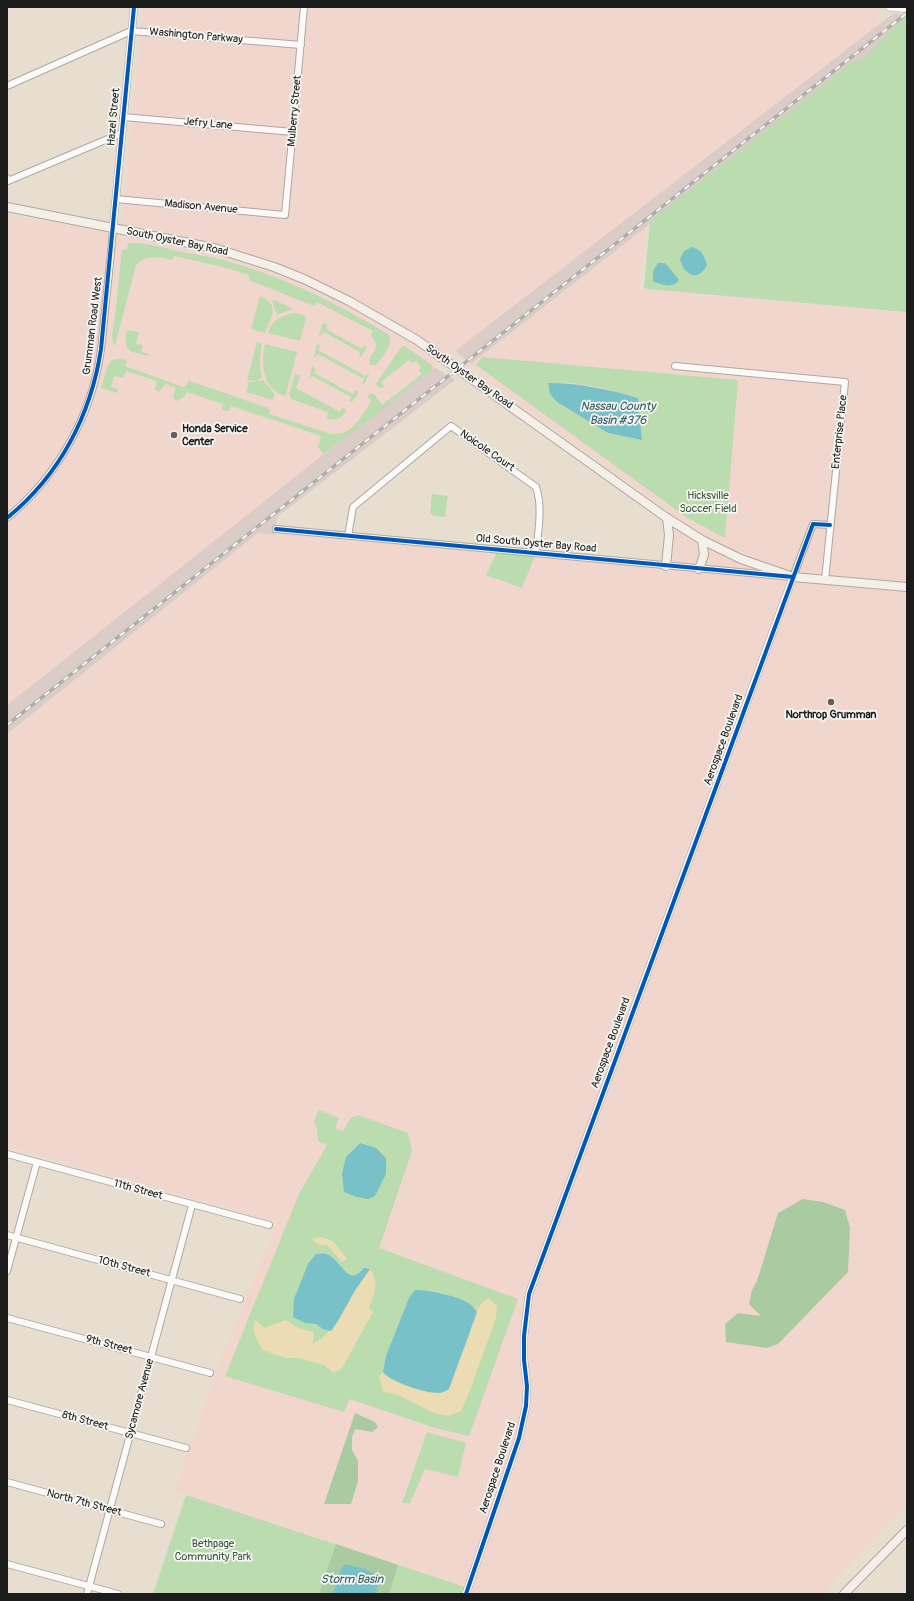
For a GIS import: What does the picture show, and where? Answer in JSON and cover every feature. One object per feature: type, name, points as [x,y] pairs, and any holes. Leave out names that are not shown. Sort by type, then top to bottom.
[{"type":"main road","name":"South Oyster Bay Road","points":[[7,207],[187,242],[241,256],[274,267],[349,301],[423,344],[667,518],[702,540],[741,559],[793,577],[907,587]]},
{"type":"main road","points":[[666,566],[668,535],[667,518]]},
{"type":"main road","points":[[699,569],[704,555],[702,540]]},
{"type":"main road","points":[[844,1594],[907,1530]]},
{"type":"street","name":"Hazel Street","points":[[113,228],[134,7]]},
{"type":"street","name":"Mulberry Street","points":[[285,215],[304,7]]},
{"type":"street","points":[[889,7],[907,9]]},
{"type":"street","name":"Washington Parkway","points":[[7,86],[131,31],[301,45]]},
{"type":"street","name":"Jefry Lane","points":[[124,117],[293,132]]},
{"type":"street","points":[[8,180],[122,132]]},
{"type":"street","name":"Madison Avenue","points":[[116,199],[285,215]]},
{"type":"street","name":"Grumman Road West","points":[[7,518],[38,488],[56,465],[75,433],[88,404],[101,349],[113,228]]},
{"type":"street","name":"Enterprise Place","points":[[674,366],[845,382],[825,580]]},
{"type":"street","name":"Noicole Court","points":[[348,536],[353,507],[450,426],[536,487],[540,496],[536,553]]},
{"type":"street","name":"Aerospace Boulevard","points":[[466,1594],[524,1420],[527,1386],[524,1360],[524,1336],[529,1294],[813,524],[830,525]]},
{"type":"street","name":"Old South Oyster Bay Road","points":[[276,529],[793,577]]},
{"type":"street","name":"11th Street","points":[[7,1154],[269,1225]]},
{"type":"street","points":[[7,1270],[37,1162]]},
{"type":"street","name":"Sycamore Avenue","points":[[87,1594],[192,1205]]},
{"type":"street","name":"10th Street","points":[[7,1235],[240,1299]]},
{"type":"street","name":"9th Street","points":[[7,1318],[210,1373]]},
{"type":"street","name":"8th Street","points":[[7,1400],[186,1448]]},
{"type":"street","name":"North 7th Street","points":[[7,1482],[161,1524]]},
{"type":"street","points":[[7,1564],[118,1594]]},
{"type":"shaded area","points":[[143,7],[858,7],[880,10],[876,28],[434,367],[7,705],[7,215],[120,235]]},
{"type":"shaded area","points":[[894,13],[907,15],[907,312],[645,289],[651,223],[471,364],[455,351]]},
{"type":"shaded area","points":[[646,226],[640,290],[907,313],[907,1503],[823,1594],[463,1594],[465,1587],[175,1491],[214,1376],[277,1222],[7,1146],[7,734],[258,533],[275,535],[276,527],[661,563],[667,509],[468,367]]},
{"type":"shaded area","points":[[434,367],[455,380],[277,517],[275,535],[258,533],[7,734],[7,705]]},
{"type":"green space","points":[[907,14],[907,312],[644,288],[650,221],[854,61],[862,60]]},
{"type":"green space","points":[[128,243],[149,244],[223,260],[288,282],[329,301],[389,335],[389,347],[376,365],[371,365],[369,360],[376,348],[374,339],[371,335],[373,331],[317,302],[314,306],[249,280],[249,275],[223,267],[174,256],[172,260],[157,257],[144,259],[136,265],[115,346],[112,335],[122,250],[127,250]]},
{"type":"green space","points":[[260,296],[270,304],[273,312],[265,333],[251,329]]},
{"type":"green space","points":[[274,300],[293,309],[277,315],[272,301]]},
{"type":"green space","points":[[294,313],[304,315],[306,317],[300,341],[268,333],[275,321],[285,315]]},
{"type":"green space","points":[[324,323],[327,324],[326,329],[362,349],[366,345],[367,347],[361,357],[359,356],[360,352],[324,332],[320,336],[322,325]]},
{"type":"green space","points":[[127,330],[139,332],[136,344],[143,345],[141,352],[149,354],[148,356],[136,353],[127,347]]},
{"type":"green space","points":[[257,342],[262,344],[260,368],[262,377],[257,381],[247,380]]},
{"type":"green space","points":[[265,344],[297,352],[285,396],[277,393],[272,388],[265,374],[263,359]]},
{"type":"green space","points":[[317,344],[320,345],[318,350],[366,376],[370,372],[364,384],[362,383],[364,379],[318,354],[314,358]]},
{"type":"green space","points":[[403,346],[432,365],[432,370],[323,454],[318,447],[321,436],[231,406],[229,411],[225,411],[222,409],[223,404],[187,392],[184,397],[177,401],[173,398],[176,388],[165,384],[159,392],[155,390],[157,381],[126,371],[123,378],[114,376],[111,387],[118,389],[118,393],[101,388],[108,364],[112,360],[127,360],[125,366],[183,387],[187,385],[188,381],[193,382],[268,408],[270,410],[269,414],[331,434],[339,434],[351,428],[360,419],[372,400],[368,398],[369,394],[374,394],[382,405],[422,374],[419,371],[421,367],[416,361],[412,363],[409,360],[381,382],[384,387],[382,388],[377,386],[376,384]]},
{"type":"green space","name":"Nassau County Basin #376","points":[[482,357],[738,380],[725,538],[686,517],[476,365]],"holes":[[[572,383],[603,388],[638,398],[642,440],[608,433],[557,402],[548,384]]]},
{"type":"green space","points":[[312,366],[316,369],[314,373],[353,394],[355,391],[358,391],[352,402],[349,401],[351,397],[312,376],[309,380]]},
{"type":"green space","points":[[295,374],[300,376],[296,388],[340,412],[342,408],[344,408],[346,411],[344,414],[338,419],[327,419],[328,412],[291,399],[289,394]]},
{"type":"green space","points":[[263,380],[275,394],[273,400],[246,392],[249,382]]},
{"type":"green space","points":[[432,494],[448,496],[445,517],[434,516],[430,513]]},
{"type":"green space","points":[[498,550],[536,553],[522,588],[486,575]]},
{"type":"green space","points":[[319,1110],[339,1118],[335,1128],[343,1131],[351,1118],[358,1115],[408,1133],[412,1151],[379,1248],[518,1299],[469,1436],[435,1428],[350,1399],[344,1412],[225,1376],[299,1194],[327,1145],[318,1141],[317,1129],[314,1121]]},
{"type":"green space","points":[[803,1199],[823,1202],[845,1210],[850,1228],[848,1272],[778,1344],[767,1348],[726,1342],[725,1324],[738,1313],[761,1316],[749,1304],[752,1290],[757,1281],[778,1213]]},
{"type":"green space","points":[[355,1413],[375,1422],[378,1427],[372,1432],[355,1429],[352,1437],[352,1450],[358,1461],[358,1481],[351,1504],[324,1504]]},
{"type":"green space","points":[[427,1432],[466,1443],[458,1477],[425,1469],[410,1503],[402,1503]]},
{"type":"green space","name":"Bethpage Community Park","points":[[186,1495],[465,1587],[463,1594],[153,1594]]},
{"type":"green space","points":[[336,1544],[398,1565],[389,1594],[376,1594],[379,1583],[345,1564],[341,1568],[333,1594],[319,1594]]},
{"type":"sand","points":[[322,1237],[334,1242],[347,1259],[342,1262],[327,1245],[319,1245],[311,1239]]},
{"type":"sand","points":[[370,1269],[375,1279],[374,1293],[369,1308],[373,1312],[342,1368],[334,1373],[324,1365],[298,1358],[286,1358],[262,1350],[253,1330],[255,1319],[264,1328],[286,1320],[299,1328],[314,1332],[313,1344],[327,1333],[337,1322],[357,1287]]},
{"type":"sand","points":[[489,1298],[497,1306],[496,1318],[471,1388],[461,1411],[448,1416],[436,1414],[402,1397],[383,1391],[379,1377],[383,1372],[387,1376],[404,1385],[428,1392],[464,1349],[476,1313],[483,1302]]},
{"type":"water","points":[[692,247],[702,253],[707,265],[700,274],[696,275],[692,275],[685,270],[680,259],[684,251]]},
{"type":"water","points":[[658,263],[665,263],[679,280],[674,285],[660,284],[653,281],[653,271]]},
{"type":"water","name":"Nassau County Basin #376","points":[[548,383],[593,387],[638,398],[642,440],[608,433],[557,402],[550,394]]},
{"type":"water","points":[[360,1143],[376,1148],[386,1158],[386,1174],[375,1196],[368,1199],[344,1192],[342,1174],[346,1157]]},
{"type":"water","points":[[316,1254],[325,1254],[330,1256],[346,1272],[353,1276],[358,1274],[364,1268],[370,1269],[354,1292],[331,1331],[323,1329],[316,1324],[305,1323],[293,1317],[294,1299],[308,1264]]},
{"type":"water","points":[[415,1290],[436,1292],[452,1296],[466,1302],[477,1312],[449,1389],[441,1393],[432,1393],[400,1383],[393,1380],[383,1372],[386,1356],[409,1298]]},
{"type":"water","name":"Storm Basin","points":[[345,1564],[365,1569],[379,1577],[376,1594],[333,1594],[341,1568]]},
{"type":"railway","points":[[7,725],[907,13]]},
{"type":"cycle path","points":[[7,518],[43,483],[70,442],[90,397],[96,373],[101,349],[134,7]]},
{"type":"cycle path","points":[[466,1594],[519,1438],[526,1406],[527,1386],[524,1360],[524,1336],[529,1294],[813,524],[830,525]]},
{"type":"cycle path","points":[[276,529],[793,577]]},
{"type":"place","name":"Honda Service Center","points":[[174,435]]},
{"type":"place","name":"Northrop Grumman","points":[[831,702]]},
{"type":"park label","name":"Hicksville Soccer Field","points":[[708,502]]}]
